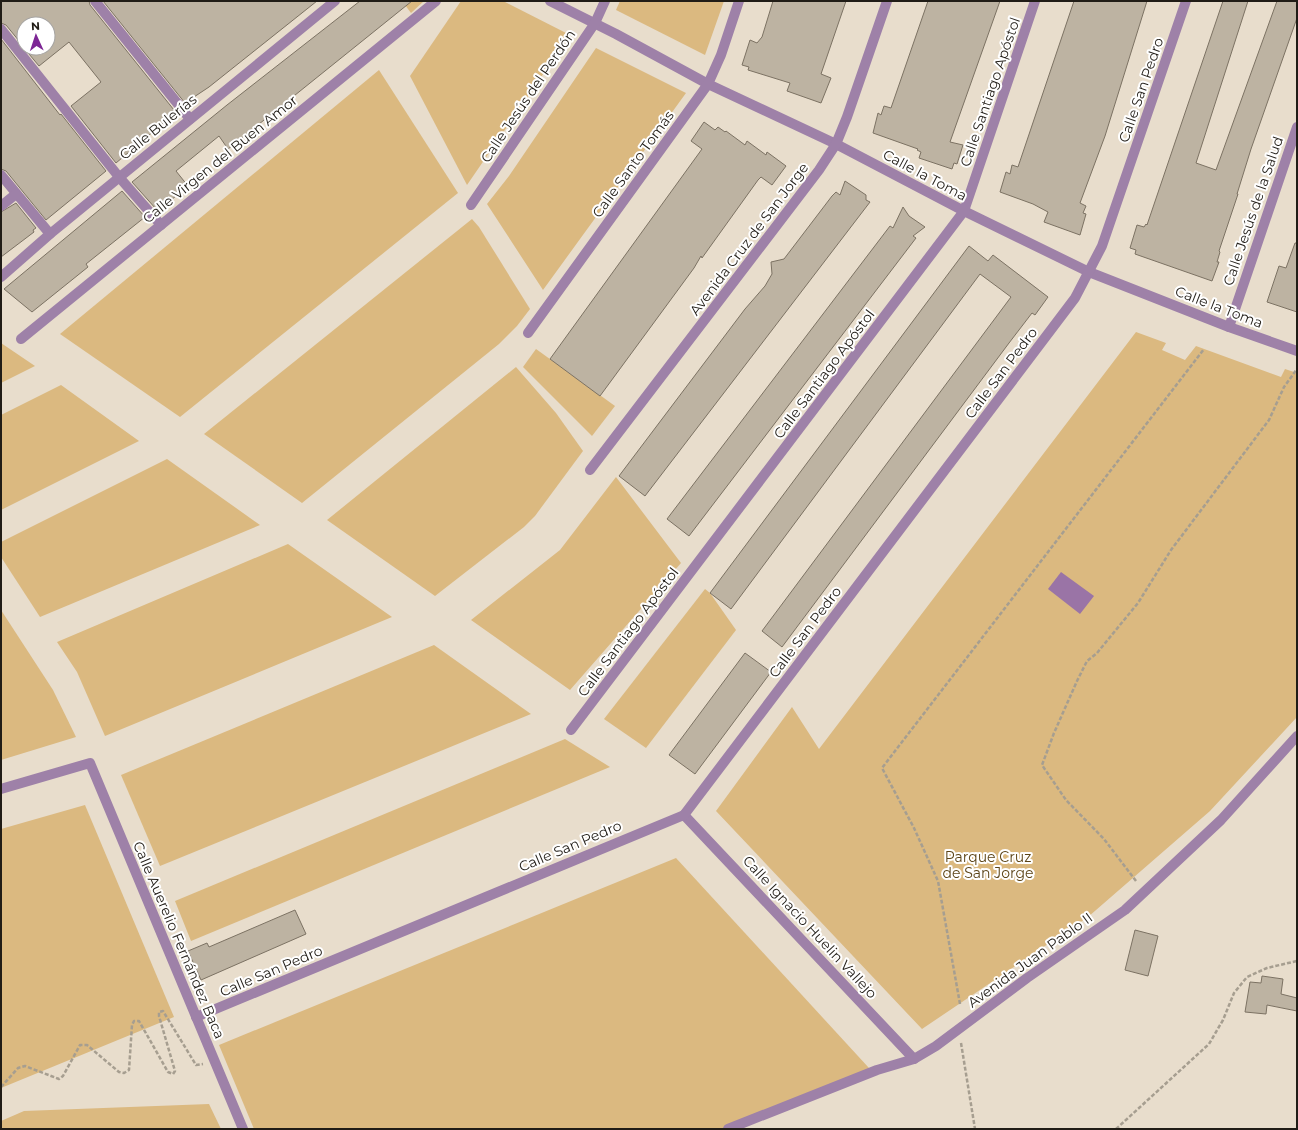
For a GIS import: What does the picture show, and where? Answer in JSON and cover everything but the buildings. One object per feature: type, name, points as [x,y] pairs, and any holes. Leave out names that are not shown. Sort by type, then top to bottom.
[{"type":"street","points":[[95,1],[190,120]]},
{"type":"street","name":"Calle Bulerías","points":[[1,277],[50,234],[335,1]]},
{"type":"street","name":"Calle Virgen del Buen Amor","points":[[21,339],[436,1]]},
{"type":"street","name":"Calle la Toma","points":[[550,1],[595,23],[708,84],[836,144],[964,212],[1089,272],[1229,327],[1297,351]]},
{"type":"street","name":"Calle Jesús del Perdón","points":[[472,205],[595,23],[605,1]]},
{"type":"street","name":"Calle Santo Tomás","points":[[528,333],[708,84],[721,55],[739,1]]},
{"type":"street","name":"Avenida Cruz de San Jorge","points":[[590,470],[819,170],[836,144],[887,1]]},
{"type":"street","name":"Calle Santiago Apóstol","points":[[571,730],[964,212],[1036,1]]},
{"type":"street","name":"Calle San Pedro","points":[[196,1017],[684,815],[1075,298],[1102,246],[1186,1]]},
{"type":"street","points":[[1,29],[119,177],[162,225]]},
{"type":"street","name":"Calle Jesús de la Salud","points":[[1229,327],[1297,127]]},
{"type":"street","points":[[1,175],[50,234]]},
{"type":"street","points":[[1,206],[16,194]]},
{"type":"street","name":"Avenida Juan Pablo II","points":[[728,1129],[877,1070],[914,1059],[936,1046],[1026,978],[1124,910],[1221,820],[1297,736]]},
{"type":"street","name":"Calle Auerelio Fernández Baca","points":[[1,789],[90,763],[243,1129]]},
{"type":"street","name":"Calle Ignacio Huelin Vallejo","points":[[684,815],[914,1059]]},
{"type":"path","points":[[960,1004],[938,881],[914,828],[882,768],[1204,348]]},
{"type":"path","points":[[1144,892],[1104,839],[1066,800],[1042,765],[1056,727],[1087,662],[1097,653],[1138,603],[1171,550],[1269,420],[1284,387],[1297,369]]},
{"type":"path","points":[[1116,1129],[1208,1044],[1223,1020],[1234,993],[1247,977],[1267,968],[1297,961]]},
{"type":"path","points":[[1,1087],[18,1068],[25,1066],[59,1079],[63,1076],[80,1045],[87,1045],[119,1072],[124,1073],[129,1070],[132,1025],[134,1020],[139,1021],[168,1072],[173,1074],[175,1071],[159,1016],[159,1012],[163,1011],[196,1065],[201,1065],[214,1059]]},
{"type":"path","points":[[959,1029],[975,1129]]},
{"type":"green space","points":[[402,1],[424,1],[411,13]]},
{"type":"green space","points":[[461,1],[503,1],[570,35],[467,185],[410,76]]},
{"type":"green space","points":[[620,1],[724,1],[705,55],[616,10]]},
{"type":"green space","points":[[596,48],[686,93],[543,290],[487,204],[509,176]]},
{"type":"green space","points":[[379,70],[458,193],[180,417],[60,334]]},
{"type":"green space","points":[[472,219],[479,227],[530,309],[517,326],[499,344],[302,503],[204,434]]},
{"type":"green space","name":"Parque Cruz de San Jorge","points":[[1136,332],[1166,343],[1162,350],[1185,360],[1196,346],[1281,377],[1285,369],[1297,373],[1297,717],[1210,811],[1088,917],[922,1029],[716,811],[792,707],[819,749]]},
{"type":"green space","points":[[1,343],[35,366],[1,383]]},
{"type":"green space","points":[[536,349],[615,406],[592,436],[523,367]]},
{"type":"green space","points":[[516,367],[556,413],[583,451],[535,516],[524,527],[435,596],[327,520]]},
{"type":"green space","points":[[61,385],[139,441],[1,510],[1,415]]},
{"type":"green space","points":[[167,459],[260,525],[40,617],[1,557],[1,542]]},
{"type":"green space","points":[[616,477],[681,563],[570,690],[471,620],[560,550]]},
{"type":"green space","points":[[288,544],[392,617],[105,736],[77,672],[57,642]]},
{"type":"green space","points":[[705,589],[710,593],[736,630],[646,748],[604,719]]},
{"type":"green space","points":[[1,610],[53,690],[76,737],[1,760]]},
{"type":"green space","points":[[434,645],[531,714],[160,866],[121,775]]},
{"type":"green space","points":[[565,739],[610,767],[191,941],[175,901]]},
{"type":"green space","points":[[85,805],[174,1017],[1,1088],[1,829]]},
{"type":"green space","points":[[676,858],[869,1068],[867,1072],[723,1129],[254,1129],[219,1045]]},
{"type":"green space","points":[[209,1104],[221,1129],[1,1129],[1,1121],[24,1111]]},
{"type":"shaded area","points":[[1061,572],[1094,596],[1080,614],[1048,589]]}]
